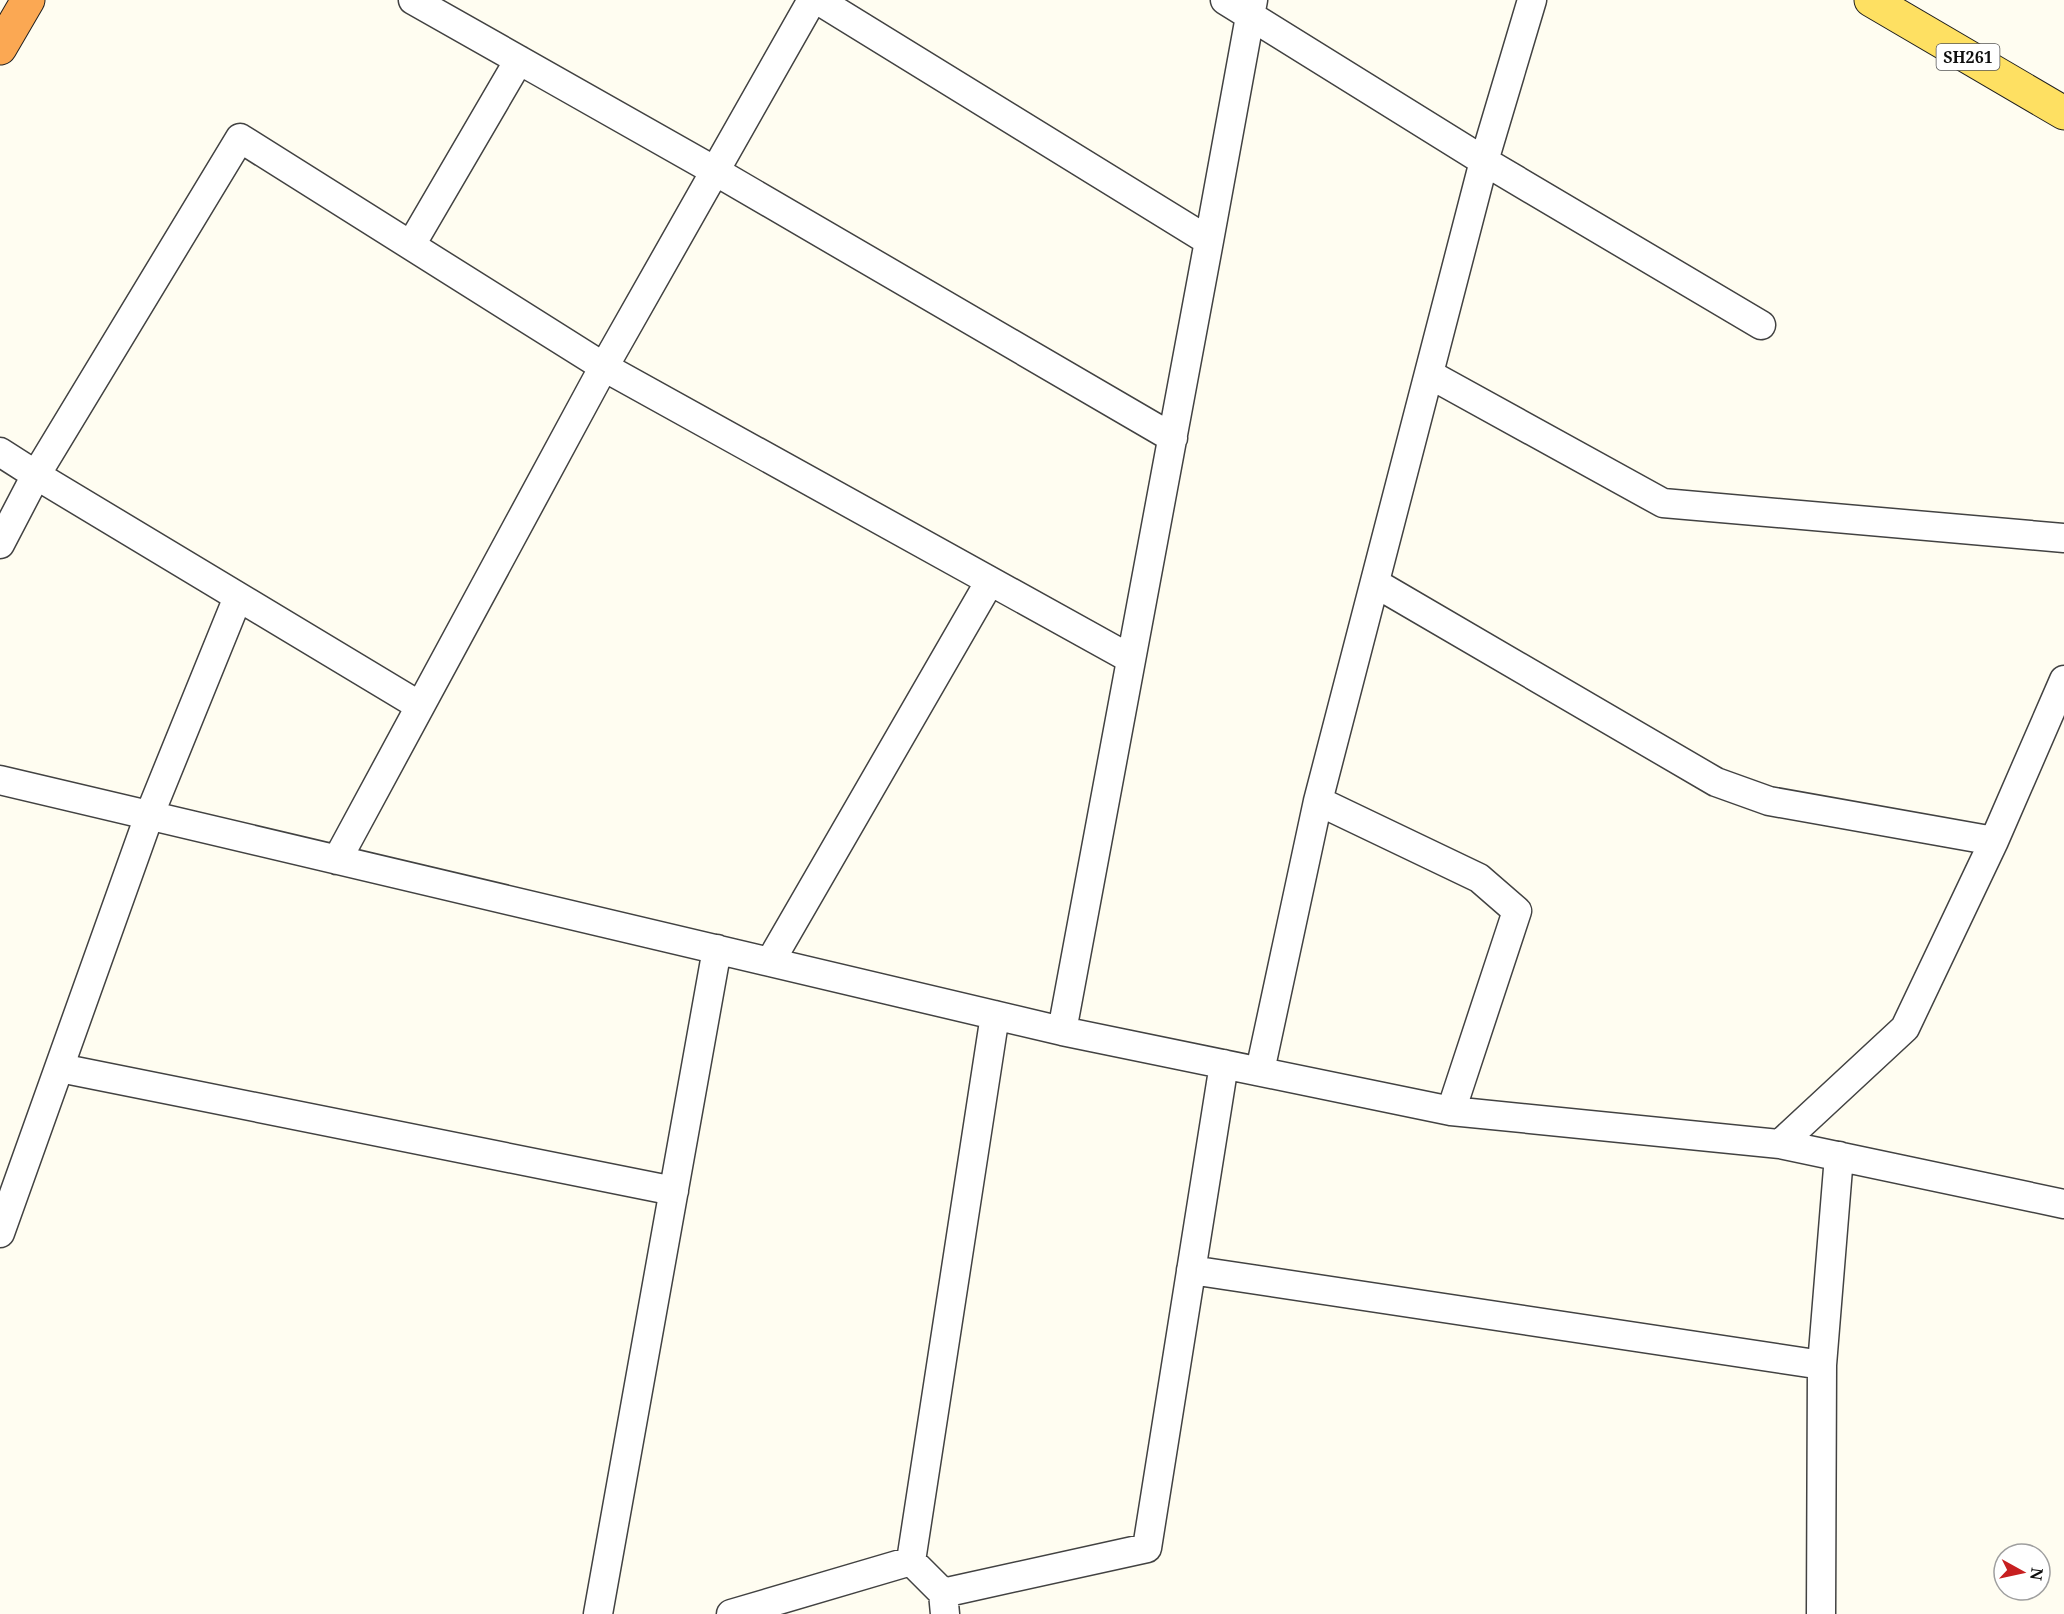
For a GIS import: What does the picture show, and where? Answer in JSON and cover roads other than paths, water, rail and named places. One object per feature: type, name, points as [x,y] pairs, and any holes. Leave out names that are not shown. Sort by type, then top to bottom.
[{"type":"highway","points":[[0,48],[28,0]]},
{"type":"main road","name":"SH261","points":[[1871,0],[2064,113]]},
{"type":"street","points":[[413,0],[716,171],[1173,438]]},
{"type":"street","points":[[336,860],[604,367],[813,0]]},
{"type":"street","points":[[818,0],[1209,241]]},
{"type":"street","points":[[1225,0],[1252,8],[1484,161],[1761,325]]},
{"type":"street","points":[[1260,1071],[1318,801],[1484,161],[1532,0]]},
{"type":"street","points":[[1062,1031],[1252,8]]},
{"type":"street","points":[[411,245],[519,60]]},
{"type":"street","points":[[0,543],[36,474],[240,138],[604,367],[1131,659]]},
{"type":"street","points":[[1429,374],[1663,503],[2064,538]]},
{"type":"street","points":[[0,452],[420,706]]},
{"type":"street","points":[[770,962],[990,581]]},
{"type":"street","points":[[1375,583],[1716,782],[1768,801],[1994,841]]},
{"type":"street","points":[[0,1233],[149,816],[238,597]]},
{"type":"street","points":[[1780,1144],[1905,1028],[1994,841],[2064,680]]},
{"type":"street","points":[[0,780],[1062,1031],[1451,1111],[1780,1144],[2064,1204]]},
{"type":"street","points":[[1318,801],[1479,878],[1517,911],[1451,1111]]},
{"type":"street","points":[[598,1614],[717,950]]},
{"type":"street","points":[[995,1015],[911,1561],[944,1603],[1147,1548],[1224,1064]]},
{"type":"street","points":[[60,1068],[674,1191]]},
{"type":"street","points":[[1821,1614],[1822,1365],[1839,1156]]},
{"type":"street","points":[[1191,1270],[1822,1365]]},
{"type":"street","points":[[731,1614],[911,1561]]}]
